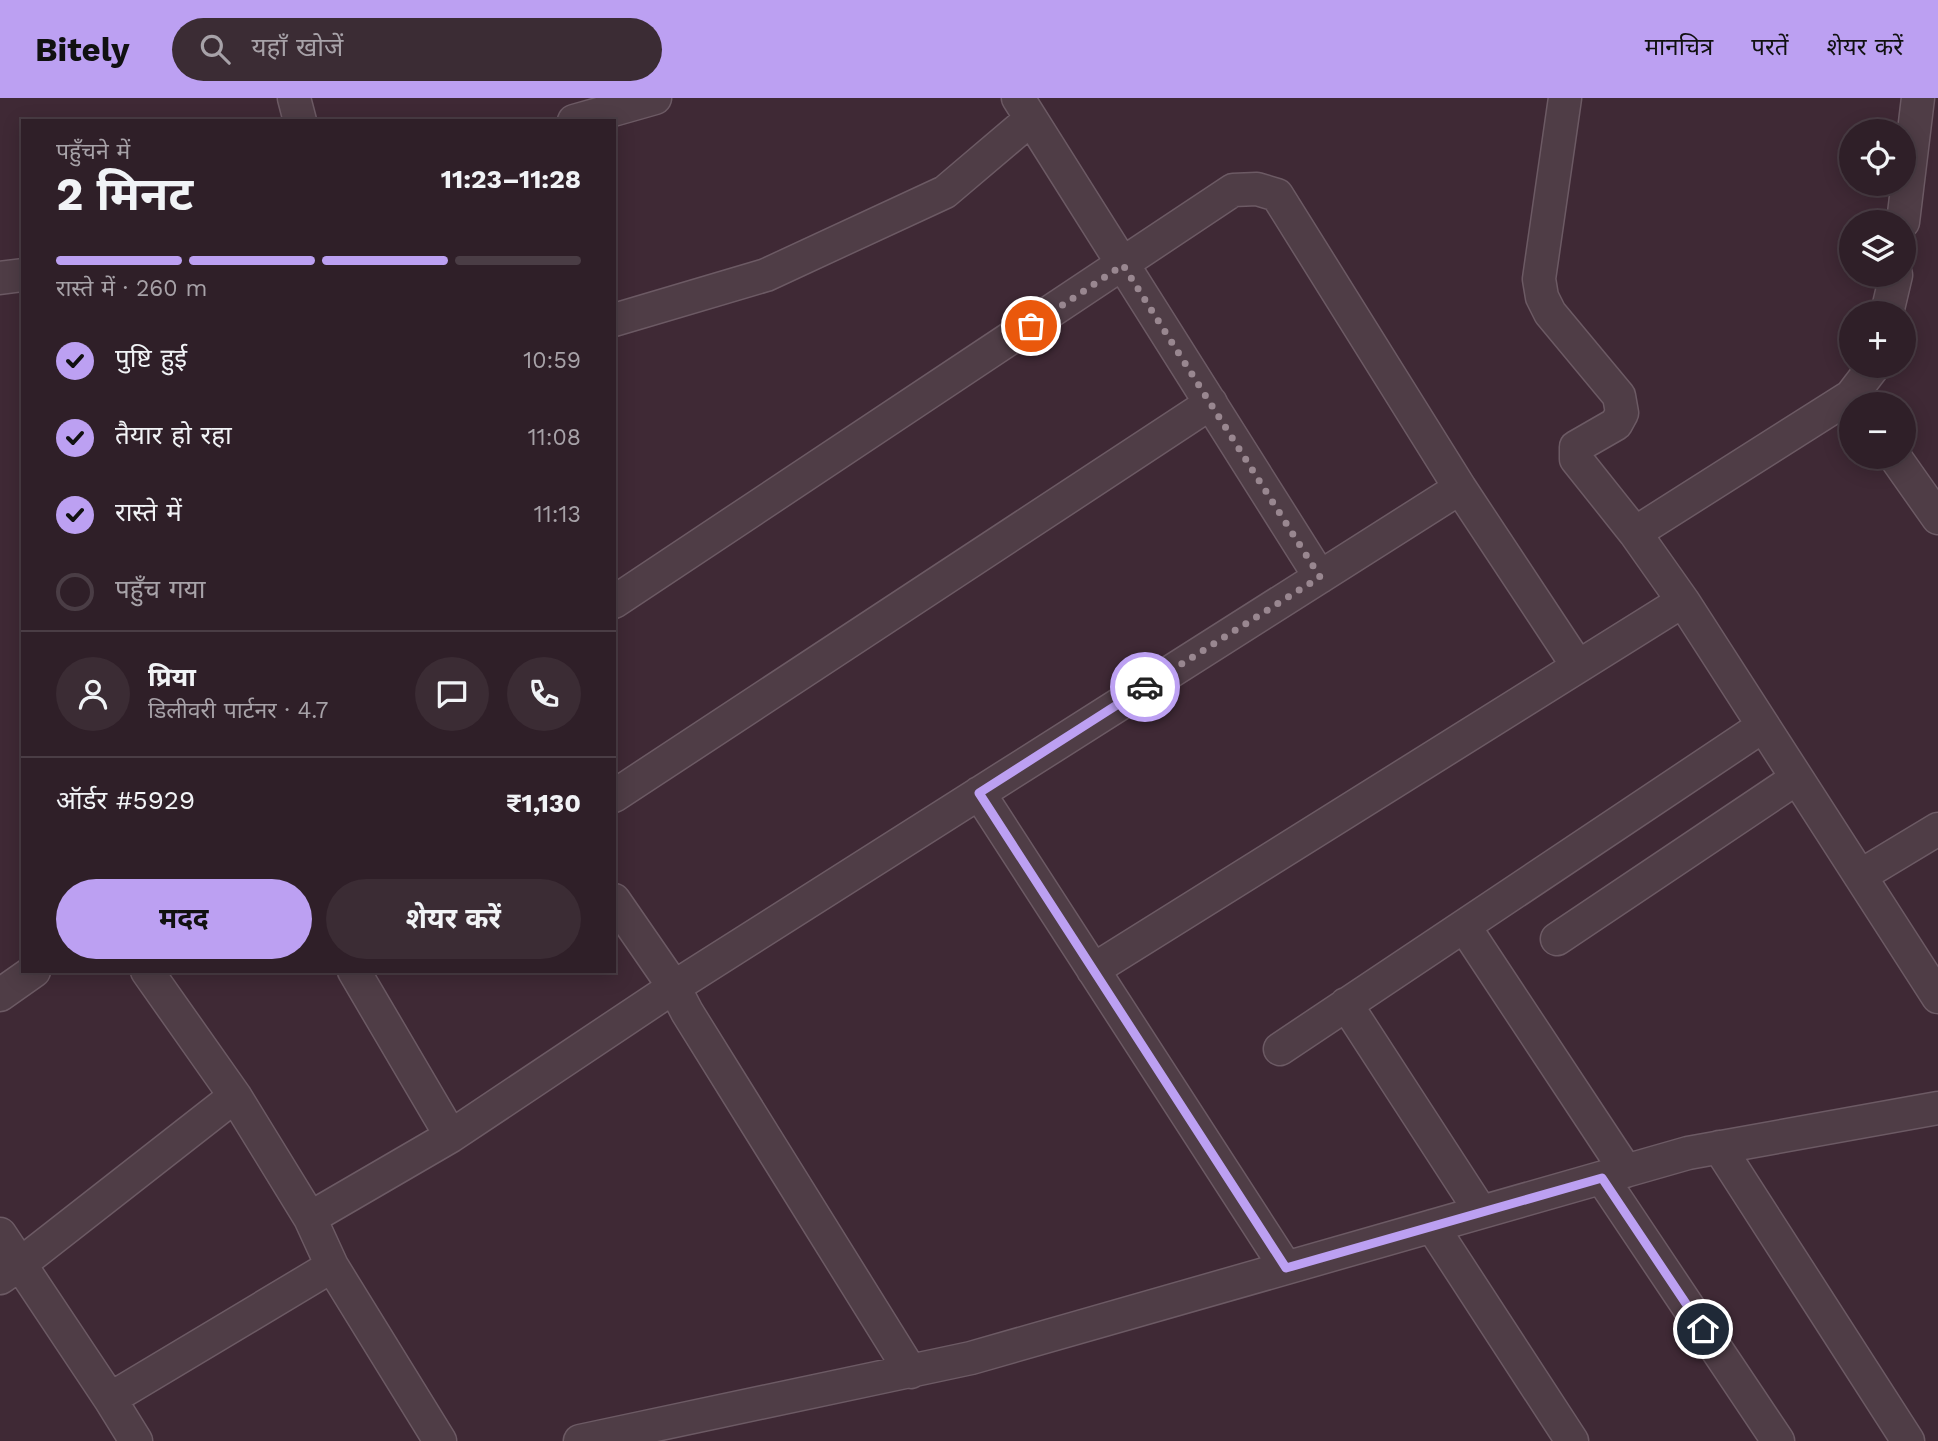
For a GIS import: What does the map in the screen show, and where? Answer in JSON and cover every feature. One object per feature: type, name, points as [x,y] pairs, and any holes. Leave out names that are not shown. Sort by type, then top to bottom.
[{"type":"street","points":[[294,98],[299,119]]},
{"type":"street","points":[[581,119],[655,98]]},
{"type":"street","points":[[1565,98],[1539,279],[1542,297],[1550,313],[1619,396],[1622,412],[1616,424],[1576,447],[1576,459],[1635,533],[1683,601],[1938,997]]},
{"type":"street","points":[[1904,210],[1918,98]]},
{"type":"street","points":[[616,319],[765,275],[945,191],[1024,108],[1320,577]]},
{"type":"street","points":[[616,601],[1233,190],[1257,189],[1278,195],[1460,488],[1577,665]]},
{"type":"street","points":[[0,278],[21,275]]},
{"type":"street","points":[[616,795],[1211,403]]},
{"type":"street","points":[[1635,533],[1839,409]]},
{"type":"street","points":[[1903,469],[1938,518]]},
{"type":"street","points":[[310,1218],[450,1136],[674,987],[1460,488]]},
{"type":"street","points":[[1093,970],[1683,601]]},
{"type":"street","points":[[1280,1049],[1763,726]]},
{"type":"street","points":[[1557,939],[1797,778]]},
{"type":"street","points":[[979,793],[1286,1268]]},
{"type":"street","points":[[1860,876],[1938,829]]},
{"type":"street","points":[[616,903],[674,987],[911,1371]]},
{"type":"street","points":[[1464,926],[1778,1441]]},
{"type":"street","points":[[0,995],[31,973]]},
{"type":"street","points":[[149,973],[235,1096],[310,1218],[332,1266],[440,1441]]},
{"type":"street","points":[[355,973],[450,1136]]},
{"type":"street","points":[[1346,1004],[1482,1212]]},
{"type":"street","points":[[10,1272],[235,1096]]},
{"type":"street","points":[[580,1441],[971,1358],[1688,1153],[1938,1108]]},
{"type":"street","points":[[1719,1147],[1908,1441]]},
{"type":"street","points":[[1432,1226],[1572,1441]]},
{"type":"street","points":[[0,1234],[10,1272],[110,1399],[136,1441]]},
{"type":"street","points":[[110,1399],[332,1266]]},
{"type":"way so far","points":[[1031,326],[1123,265],[1320,577],[1145,687]]},
{"type":"route","points":[[1145,687],[979,793],[1286,1268],[1602,1178],[1703,1329]]}]
